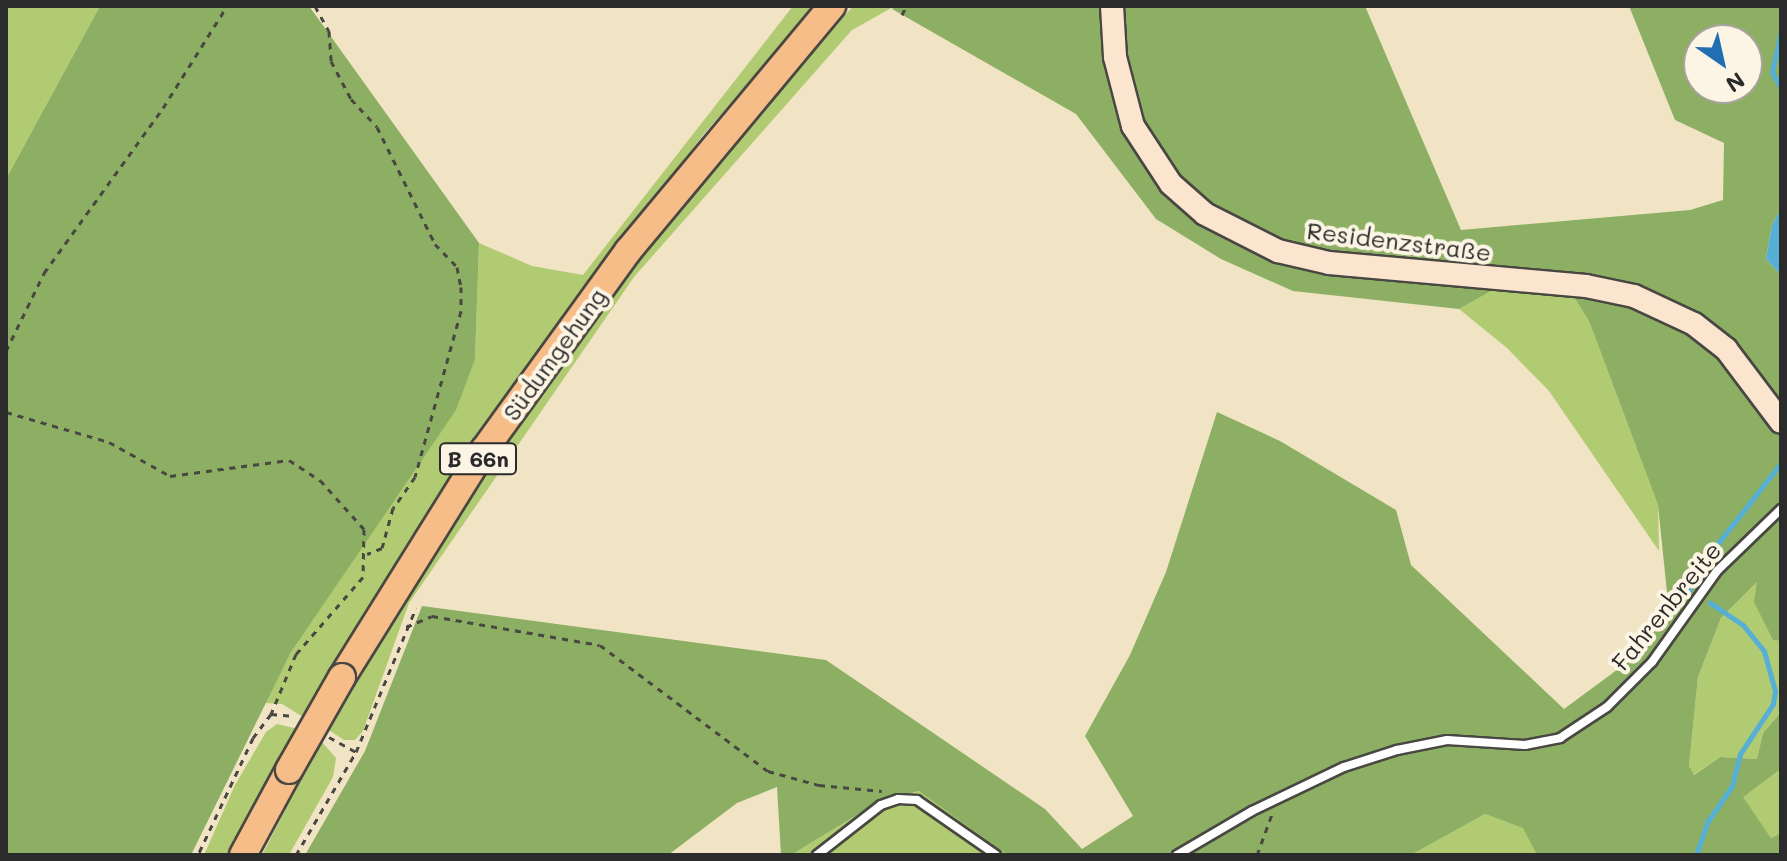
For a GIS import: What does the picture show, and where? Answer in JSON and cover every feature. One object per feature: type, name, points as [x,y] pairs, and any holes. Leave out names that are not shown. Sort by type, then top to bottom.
[{"type":"main road","name":"Südumgehung","points":[[243,855],[342,677],[484,450],[628,251],[832,6]]},
{"type":"main road","name":"Residenzstraße","points":[[1112,6],[1115,57],[1133,126],[1171,184],[1205,214],[1278,251],[1329,263],[1586,286],[1634,296],[1694,324],[1726,349],[1781,422]]},
{"type":"lane","name":"Fahrenbreite","points":[[1177,855],[1277,799],[1344,767],[1397,750],[1447,740],[1525,745],[1560,738],[1607,707],[1652,662],[1717,571],[1781,509]]},
{"type":"lane","points":[[817,855],[881,805],[917,800],[996,855]]},
{"type":"path","points":[[6,351],[44,273],[163,108],[227,6]]},
{"type":"path","points":[[315,6],[329,31],[331,61],[351,99],[377,127],[435,244],[457,267],[461,287],[461,311],[415,477],[393,508],[382,548],[367,554]]},
{"type":"path","points":[[902,15],[906,6]]},
{"type":"path","points":[[6,412],[109,442],[170,476],[289,460],[320,480],[364,529],[367,554],[363,577],[296,654],[271,714],[253,738],[198,855]]},
{"type":"path","points":[[296,855],[356,752],[416,608]]},
{"type":"path","points":[[406,627],[432,616],[600,645],[768,771],[917,800]]},
{"type":"path","points":[[271,714],[283,713],[307,723]]},
{"type":"path","points":[[320,731],[356,752]]},
{"type":"path","points":[[1257,855],[1277,799]]},
{"type":"green space","points":[[6,6],[100,6],[6,179]]},
{"type":"green space","points":[[100,6],[309,6],[479,243],[475,359],[456,410],[291,652],[191,855],[6,855],[6,179]]},
{"type":"green space","points":[[793,6],[816,6],[703,135],[516,384],[438,494],[303,717],[282,704],[265,703],[291,652],[475,359],[479,243],[532,266],[583,275]]},
{"type":"green space","points":[[853,6],[895,6],[852,30],[634,277],[409,603],[363,731],[355,740],[344,740],[327,729],[411,583],[535,396],[629,269]]},
{"type":"green space","points":[[896,6],[1365,6],[1461,230],[1690,210],[1723,200],[1724,143],[1675,120],[1629,6],[1781,6],[1781,209],[1772,225],[1766,259],[1781,275],[1781,641],[1773,640],[1754,602],[1757,582],[1721,618],[1698,677],[1689,766],[1694,775],[1720,757],[1757,759],[1763,733],[1781,712],[1781,769],[1743,797],[1771,838],[1781,833],[1781,855],[1537,855],[1523,828],[1485,814],[1411,855],[1007,855],[919,791],[880,801],[791,855],[781,855],[777,787],[737,803],[668,855],[305,855],[365,751],[422,606],[826,660],[1045,809],[1082,849],[1133,816],[1085,736],[1130,655],[1166,572],[1217,412],[1280,441],[1396,510],[1411,565],[1564,709],[1633,658],[1668,602],[1658,505],[1589,321],[1574,297],[1493,290],[1459,309],[1293,291],[1221,259],[1156,219],[1076,114],[892,9]]},
{"type":"green space","points":[[1493,290],[1574,297],[1589,321],[1658,505],[1659,551],[1549,391],[1507,348],[1459,309]]},
{"type":"green space","points":[[1758,581],[1773,640],[1781,641],[1781,712],[1763,733],[1757,759],[1720,757],[1693,775],[1689,766],[1698,677],[1721,618]]},
{"type":"green space","points":[[277,724],[298,729],[230,855],[204,855],[235,785],[266,732]]},
{"type":"green space","points":[[321,741],[336,758],[333,777],[289,855],[262,855]]},
{"type":"green space","points":[[1781,769],[1781,833],[1771,838],[1742,797]]},
{"type":"green space","points":[[920,791],[1007,855],[791,855],[880,801]]},
{"type":"green space","points":[[1485,814],[1524,828],[1537,855],[1411,855]]},
{"type":"water","points":[[1781,209],[1781,275],[1766,259],[1772,225]]},
{"type":"waterway","points":[[1781,31],[1772,72],[1781,88]]},
{"type":"waterway","points":[[1689,591],[1697,570],[1781,463]]},
{"type":"waterway","points":[[1696,855],[1708,821],[1732,786],[1740,754],[1773,704],[1775,691],[1764,651],[1743,625],[1710,603]]}]
